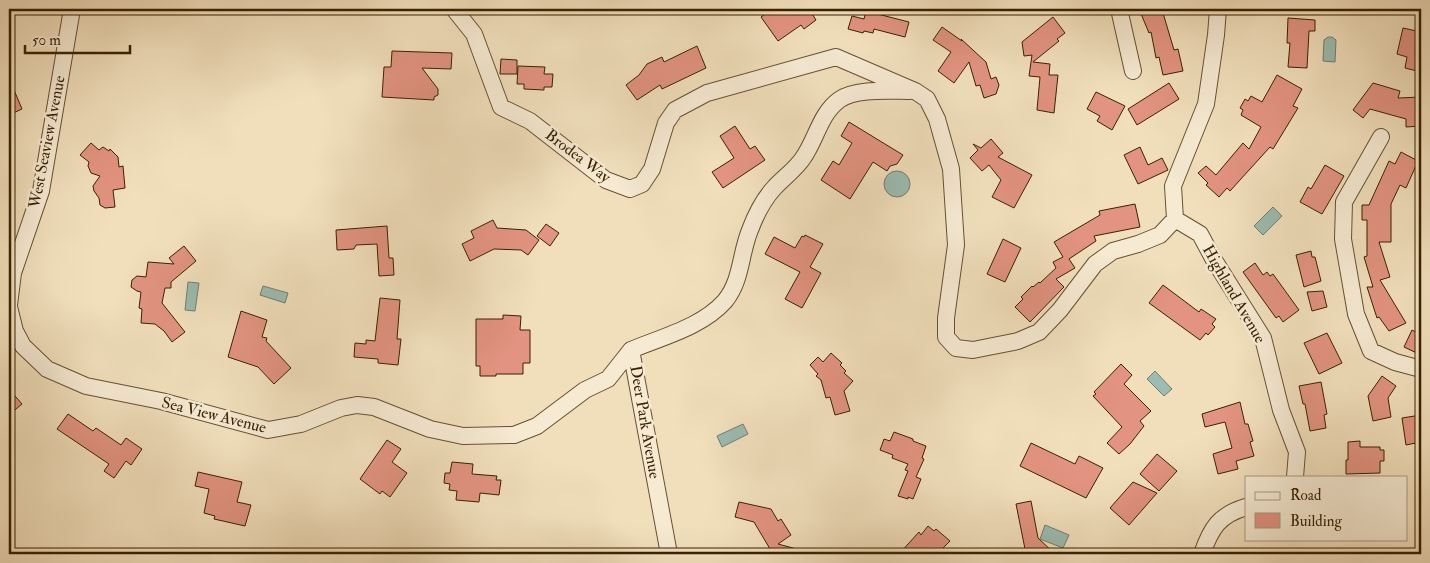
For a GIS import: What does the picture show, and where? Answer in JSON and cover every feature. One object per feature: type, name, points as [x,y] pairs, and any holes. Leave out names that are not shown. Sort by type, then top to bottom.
[{"type":"street","name":"West Seaview Avenue","points":[[13,273],[41,191],[72,9]]},
{"type":"street","name":"Brodea Way","points":[[454,9],[474,34],[501,107],[530,120],[606,180],[630,189],[642,184],[652,169],[666,123],[675,110],[707,93],[836,57],[914,91]]},
{"type":"street","points":[[1119,9],[1133,71]]},
{"type":"street","points":[[914,91],[927,99],[937,119],[950,169],[956,245],[946,318],[946,337],[956,348],[973,350],[1018,341],[1038,332],[1060,310],[1095,264],[1113,252],[1160,235],[1175,219],[1173,186],[1206,104],[1218,9]]},
{"type":"street","name":"Deer Park Avenue","points":[[669,554],[631,350],[691,325],[714,312],[726,299],[739,277],[748,234],[757,210],[773,189],[803,158],[828,112],[840,99],[856,93],[914,91]]},
{"type":"street","points":[[1381,137],[1344,202],[1343,239],[1356,314],[1371,351],[1395,362],[1421,369]]},
{"type":"street","name":"Highland Avenue","points":[[1175,219],[1200,234],[1263,338],[1281,410],[1297,452],[1295,476]]},
{"type":"street","name":"Sea View Avenue","points":[[9,257],[13,273],[9,306],[15,331],[23,346],[47,369],[86,386],[161,402],[268,430],[301,424],[341,408],[358,405],[374,407],[430,429],[463,436],[514,435],[537,426],[585,390],[608,379],[631,350]]},
{"type":"street","points":[[1202,554],[1213,526],[1232,511],[1245,507]]},
{"type":"water","points":[[1328,37],[1336,40],[1335,62],[1323,61],[1324,40]]},
{"type":"water","points":[[897,171],[906,175],[910,184],[906,193],[897,197],[888,193],[884,184],[888,175]]},
{"type":"water","points":[[1273,207],[1282,216],[1263,235],[1254,226]]},
{"type":"water","points":[[188,282],[199,283],[195,311],[185,310]]},
{"type":"water","points":[[263,286],[288,293],[285,303],[260,295]]},
{"type":"water","points":[[1155,371],[1172,389],[1164,396],[1147,379]]},
{"type":"water","points":[[743,424],[748,434],[722,447],[717,436]]},
{"type":"water","points":[[1045,525],[1069,535],[1063,548],[1040,539]]},
{"type":"building","points":[[772,9],[809,9],[816,20],[804,29],[801,25],[778,41],[761,17]]},
{"type":"building","points":[[1139,9],[1173,9],[1163,13],[1174,50],[1178,49],[1183,71],[1163,75],[1159,57],[1156,58],[1151,32],[1149,33]]},
{"type":"building","points":[[866,11],[909,22],[905,37],[874,29],[873,33],[864,31],[863,33],[848,29],[852,16],[864,19]]},
{"type":"building","points":[[1053,17],[1065,33],[1057,39],[1059,41],[1033,62],[1050,64],[1049,75],[1058,75],[1054,113],[1037,110],[1040,77],[1029,76],[1032,55],[1024,56],[1022,42]]},
{"type":"building","points":[[1288,18],[1315,20],[1315,31],[1309,31],[1307,68],[1288,67],[1290,43],[1287,43]]},
{"type":"building","points":[[942,27],[962,41],[961,39],[986,62],[991,79],[996,77],[999,85],[996,94],[984,98],[980,85],[976,86],[969,62],[954,83],[938,71],[951,52],[933,40]]},
{"type":"building","points":[[1403,28],[1421,32],[1421,60],[1419,59],[1417,71],[1405,68],[1407,57],[1397,54]]},
{"type":"building","points":[[697,46],[706,68],[662,89],[660,85],[637,100],[626,85],[639,75],[647,64],[662,57],[664,62]]},
{"type":"building","points":[[392,51],[452,53],[451,69],[422,68],[438,89],[438,95],[434,97],[434,100],[382,97],[384,67],[391,67]]},
{"type":"building","points":[[501,59],[517,60],[517,74],[500,74]]},
{"type":"building","points":[[518,66],[545,67],[544,74],[553,74],[552,87],[544,87],[544,90],[524,89],[524,84],[517,84]]},
{"type":"building","points":[[1277,75],[1302,89],[1293,106],[1298,108],[1273,149],[1270,147],[1230,191],[1227,188],[1219,197],[1206,185],[1208,183],[1198,173],[1206,166],[1216,175],[1243,143],[1249,149],[1261,127],[1241,115],[1243,110],[1240,108],[1245,99],[1248,101],[1251,96],[1262,102]]},
{"type":"building","points":[[9,78],[22,109],[9,115]]},
{"type":"building","points":[[1169,83],[1179,99],[1137,125],[1128,109]]},
{"type":"building","points":[[1373,83],[1400,91],[1398,98],[1421,97],[1421,126],[1406,127],[1406,119],[1370,109],[1363,118],[1353,110]]},
{"type":"building","points":[[1096,92],[1125,106],[1112,130],[1097,121],[1100,116],[1087,109]]},
{"type":"building","points":[[849,122],[903,155],[897,164],[890,166],[887,171],[873,162],[850,199],[821,180],[833,161],[839,165],[852,143],[841,136]]},
{"type":"building","points":[[735,126],[750,149],[755,146],[765,160],[723,188],[712,172],[734,158],[720,136]]},
{"type":"building","points":[[991,139],[1003,153],[998,157],[1032,175],[1014,208],[992,197],[1001,180],[989,165],[982,171],[970,158],[978,150],[973,144],[981,148]]},
{"type":"building","points":[[91,143],[99,150],[103,147],[109,151],[110,149],[118,157],[119,167],[123,166],[125,188],[113,190],[115,207],[105,208],[100,205],[93,186],[100,176],[91,173],[88,166],[89,162],[80,155]]},
{"type":"building","points":[[1140,147],[1148,165],[1162,158],[1168,170],[1138,184],[1124,155]]},
{"type":"building","points":[[1401,152],[1418,161],[1406,188],[1400,185],[1391,204],[1391,242],[1379,242],[1390,277],[1380,280],[1406,323],[1389,331],[1379,317],[1377,318],[1367,287],[1373,287],[1364,257],[1367,256],[1367,220],[1362,220],[1362,205],[1369,205],[1389,161],[1395,164]]},
{"type":"building","points":[[1325,165],[1344,176],[1322,214],[1300,202],[1308,187],[1311,189]]},
{"type":"building","points":[[1135,204],[1140,227],[1094,236],[1096,241],[1069,259],[1075,268],[1056,279],[1064,287],[1030,322],[1015,307],[1023,299],[1021,297],[1032,286],[1040,283],[1056,268],[1053,262],[1063,257],[1054,242],[1100,215],[1099,211]]},
{"type":"building","points":[[493,220],[497,228],[526,230],[539,240],[528,255],[521,250],[494,249],[470,261],[462,244],[474,238],[471,231]]},
{"type":"building","points":[[546,224],[559,233],[550,246],[537,236]]},
{"type":"building","points":[[387,226],[389,258],[393,258],[394,275],[379,276],[377,244],[356,245],[354,249],[337,250],[336,230]]},
{"type":"building","points":[[805,235],[823,244],[810,267],[821,273],[802,308],[785,299],[800,272],[765,254],[774,237],[795,248],[802,236],[804,237]]},
{"type":"building","points":[[1003,239],[1021,248],[1005,282],[987,274]]},
{"type":"building","points":[[184,246],[196,261],[171,282],[171,288],[165,288],[162,303],[185,332],[172,342],[164,331],[155,324],[141,323],[142,309],[139,308],[141,292],[131,287],[132,280],[137,276],[146,277],[148,262],[174,264],[169,258]]},
{"type":"building","points":[[1311,251],[1312,257],[1315,257],[1321,281],[1304,287],[1296,255]]},
{"type":"building","points":[[1255,263],[1263,275],[1267,272],[1270,276],[1273,274],[1299,310],[1283,322],[1279,316],[1276,318],[1243,272]]},
{"type":"building","points":[[1163,285],[1199,312],[1201,309],[1216,319],[1212,324],[1215,327],[1208,335],[1206,333],[1200,340],[1149,303]]},
{"type":"building","points":[[1323,291],[1327,307],[1312,311],[1307,292]]},
{"type":"building","points":[[380,298],[400,300],[397,339],[401,339],[398,365],[378,363],[378,359],[354,357],[355,343],[366,344],[366,340],[375,341]]},
{"type":"building","points":[[241,311],[267,320],[262,337],[267,338],[266,341],[291,368],[274,384],[258,367],[228,357]]},
{"type":"building","points":[[503,315],[521,316],[520,330],[530,330],[530,363],[523,363],[523,374],[480,376],[480,366],[476,366],[476,319],[503,319]]},
{"type":"building","points":[[1412,330],[1421,335],[1421,355],[1404,347]]},
{"type":"building","points":[[1327,333],[1342,363],[1319,374],[1304,343]]},
{"type":"building","points":[[831,353],[842,363],[840,365],[846,371],[844,373],[853,381],[844,391],[850,411],[835,415],[830,397],[826,398],[821,380],[816,376],[818,374],[810,365],[818,357],[823,362]]},
{"type":"building","points":[[1121,364],[1132,375],[1124,384],[1151,411],[1140,421],[1144,426],[1130,444],[1119,454],[1107,443],[1122,427],[1093,396],[1096,394],[1094,392]]},
{"type":"building","points":[[1382,376],[1396,386],[1388,398],[1391,417],[1373,421],[1368,396]]},
{"type":"building","points":[[1321,382],[1327,414],[1324,415],[1326,428],[1310,431],[1305,404],[1303,404],[1299,386]]},
{"type":"building","points":[[9,389],[22,404],[9,415]]},
{"type":"building","points":[[1240,402],[1245,424],[1248,424],[1253,441],[1250,442],[1254,456],[1236,461],[1238,469],[1218,474],[1213,454],[1232,448],[1225,422],[1205,427],[1202,414]]},
{"type":"building","points":[[68,414],[93,431],[96,428],[121,445],[126,438],[142,449],[131,465],[126,461],[114,478],[104,471],[109,464],[57,429]]},
{"type":"building","points":[[1421,415],[1421,442],[1406,445],[1402,418]]},
{"type":"building","points":[[894,432],[926,446],[922,458],[924,459],[916,477],[921,479],[913,499],[898,496],[908,471],[905,470],[908,464],[892,458],[893,455],[880,450],[884,439],[890,441]]},
{"type":"building","points":[[387,440],[401,449],[392,462],[407,473],[390,497],[382,491],[380,494],[360,479]]},
{"type":"building","points":[[1360,441],[1360,447],[1380,447],[1380,450],[1384,450],[1384,461],[1380,461],[1380,473],[1346,474],[1348,442]]},
{"type":"building","points":[[1031,443],[1075,464],[1079,456],[1103,468],[1086,498],[1020,466]]},
{"type":"building","points":[[1157,454],[1177,471],[1159,491],[1140,474]]},
{"type":"building","points":[[452,462],[473,464],[472,474],[497,476],[496,480],[501,480],[499,495],[480,493],[479,502],[456,500],[457,491],[449,490],[450,484],[444,483],[445,473],[450,473]]},
{"type":"building","points":[[198,472],[242,482],[237,502],[251,505],[245,526],[214,519],[215,516],[204,513],[209,489],[195,486]]},
{"type":"building","points":[[1133,482],[1157,493],[1129,525],[1110,508]]},
{"type":"building","points":[[1031,501],[1038,538],[1055,554],[1030,554],[1025,549],[1016,504]]},
{"type":"building","points":[[739,502],[771,509],[778,521],[781,519],[791,535],[778,544],[804,551],[804,554],[773,554],[754,522],[735,517]]},
{"type":"building","points":[[928,526],[934,531],[936,529],[950,541],[937,554],[899,554],[919,532],[921,535]]}]
